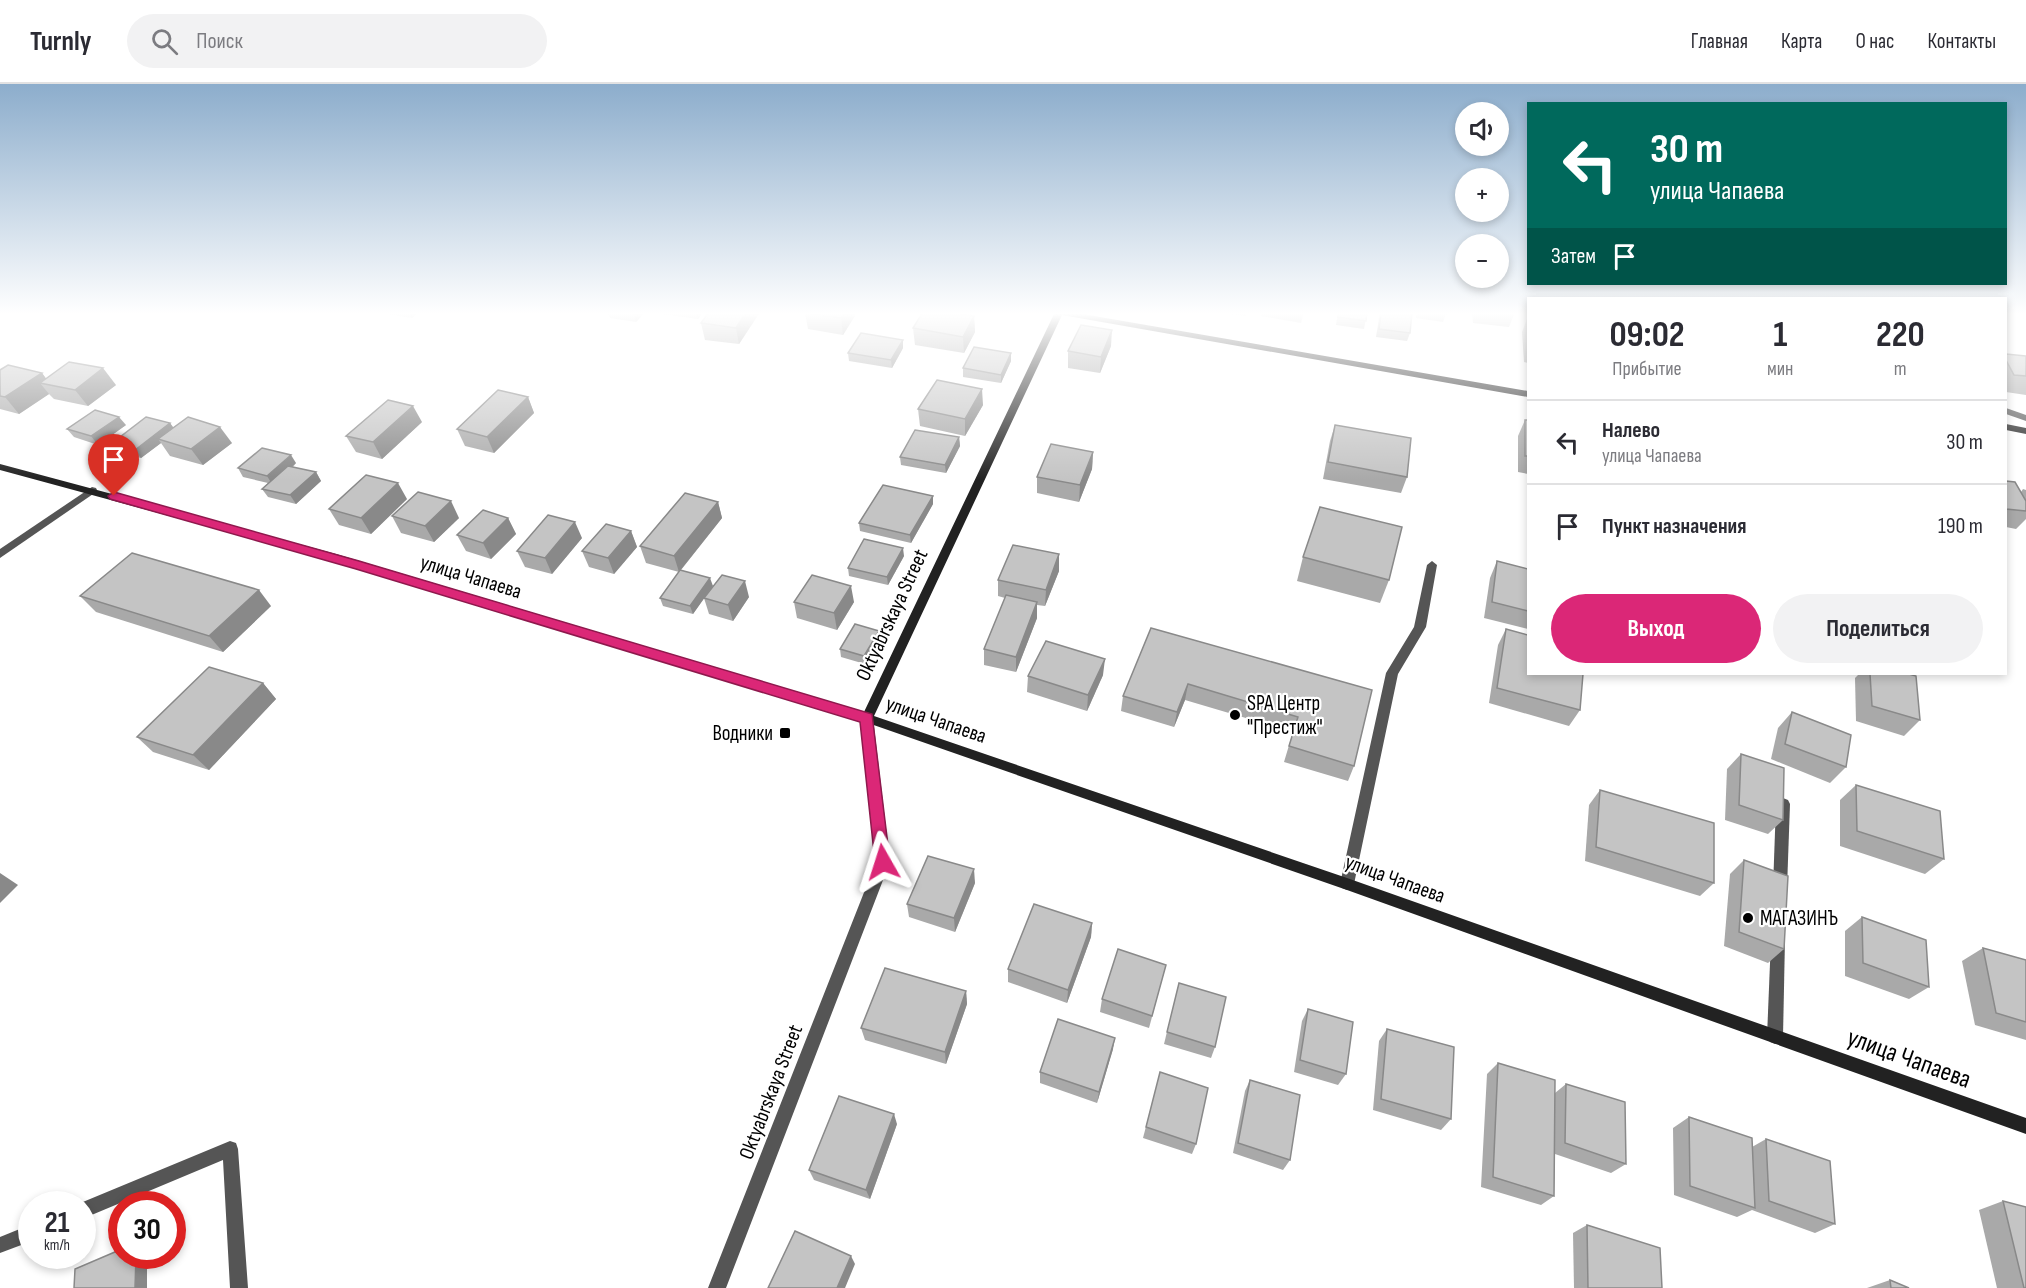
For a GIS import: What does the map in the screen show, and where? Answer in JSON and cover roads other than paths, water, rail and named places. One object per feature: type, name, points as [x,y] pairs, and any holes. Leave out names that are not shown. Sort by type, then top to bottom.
[{"type":"main road","name":"Oktyabrskaya Street","points":[[867,718],[1032,368]]},
{"type":"main road","points":[[1380,368],[1527,394]]},
{"type":"main road","points":[[2007,427],[2026,431]]},
{"type":"main road","name":"улица Чапаева","points":[[0,466],[359,565],[867,718],[1347,884],[2026,1126]]},
{"type":"street","points":[[2007,411],[2026,418]]},
{"type":"street","points":[[0,554],[92,490]]},
{"type":"street","points":[[1347,884],[1392,673],[1420,627],[1432,565]]},
{"type":"street","name":"Oktyabrskaya Street","points":[[717,1288],[883,862],[867,718]]},
{"type":"street","points":[[1780,906],[1783,788]]},
{"type":"street","points":[[1775,1037],[1779,930]]},
{"type":"street","points":[[96,1205],[230,1149],[239,1288]]},
{"type":"street","points":[[0,1245],[18,1238]]},
{"type":"place","name":"SPA Центр \"Престиж\"","points":[[1235,715]]},
{"type":"place","name":"Водники","points":[[785,733]]},
{"type":"place","name":"МАГАЗИНЪ","points":[[1748,918]]}]
